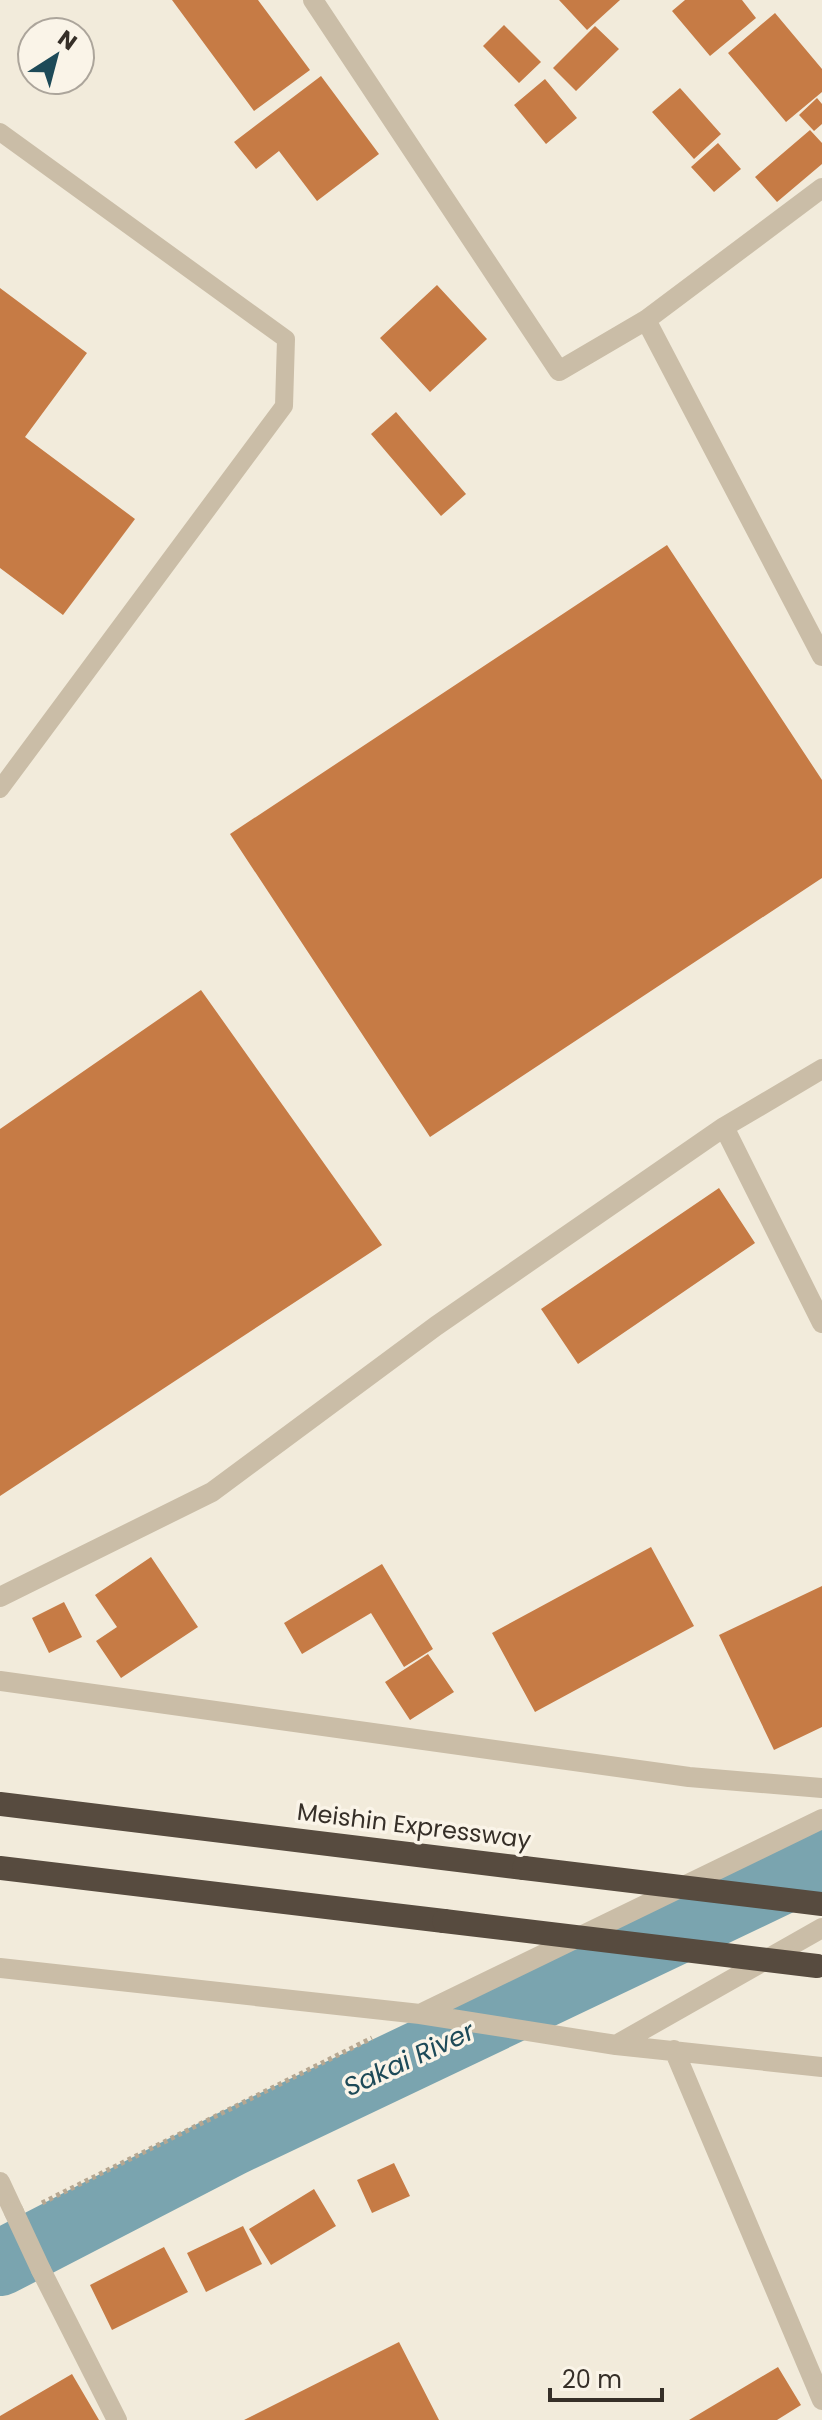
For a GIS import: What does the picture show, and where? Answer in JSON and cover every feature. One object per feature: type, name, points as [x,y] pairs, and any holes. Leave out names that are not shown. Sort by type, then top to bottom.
[{"type":"highway","name":"Meishin Expressway","points":[[0,1804],[822,1904]]},
{"type":"highway","points":[[0,1868],[820,1967]]},
{"type":"street","points":[[313,0],[559,371],[646,320],[822,188]]},
{"type":"street","points":[[646,320],[822,656]]},
{"type":"street","points":[[0,1597],[212,1492],[436,1326],[724,1127],[822,1069]]},
{"type":"street","points":[[724,1127],[822,1323]]},
{"type":"street","points":[[0,1681],[689,1777],[822,1788]]},
{"type":"street","points":[[420,2014],[822,1819]]},
{"type":"street","points":[[606,2043],[822,1928]]},
{"type":"street","points":[[0,1968],[420,2014],[606,2043],[822,2067]]},
{"type":"street","points":[[674,2050],[822,2400]]},
{"type":"street","points":[[0,2182],[21,2211],[41,2270],[117,2420]]},
{"type":"lane","points":[[0,132],[286,339],[284,406],[0,789]]},
{"type":"path","points":[[21,2211],[420,2014]]},
{"type":"building","points":[[172,0],[258,0],[310,70],[254,111]]},
{"type":"building","points":[[559,0],[620,0],[587,30]]},
{"type":"building","points":[[685,0],[742,0],[756,18],[710,56],[672,11]]},
{"type":"building","points":[[775,13],[822,69],[822,92],[786,122],[728,53]]},
{"type":"building","points":[[504,25],[541,62],[519,83],[483,46]]},
{"type":"building","points":[[595,26],[619,49],[576,91],[553,68]]},
{"type":"building","points":[[321,76],[379,154],[317,201],[279,151],[256,169],[234,142]]},
{"type":"building","points":[[545,79],[577,118],[546,144],[514,105]]},
{"type":"building","points":[[680,88],[721,134],[694,159],[652,112]]},
{"type":"building","points":[[817,98],[822,104],[822,124],[814,131],[799,115]]},
{"type":"building","points":[[810,130],[822,143],[822,164],[777,202],[755,177]]},
{"type":"building","points":[[718,143],[741,169],[714,192],[691,167]]},
{"type":"building","points":[[437,285],[487,339],[430,392],[380,338]]},
{"type":"building","points":[[0,288],[87,353],[25,437],[135,519],[63,615],[0,568]]},
{"type":"building","points":[[396,412],[466,494],[441,516],[371,434]]},
{"type":"building","points":[[667,545],[822,780],[822,878],[430,1137],[230,834]]},
{"type":"building","points":[[201,990],[382,1245],[0,1496],[0,1129]]},
{"type":"building","points":[[719,1188],[755,1243],[578,1364],[541,1309]]},
{"type":"building","points":[[651,1547],[694,1626],[535,1712],[492,1633]]},
{"type":"building","points":[[151,1557],[198,1627],[121,1678],[96,1641],[117,1627],[95,1595]]},
{"type":"building","points":[[382,1564],[433,1649],[404,1667],[371,1613],[302,1654],[284,1623]]},
{"type":"building","points":[[822,1586],[822,1727],[774,1750],[719,1635]]},
{"type":"building","points":[[64,1602],[82,1637],[49,1653],[32,1618]]},
{"type":"building","points":[[428,1654],[454,1692],[410,1720],[385,1682]]},
{"type":"building","points":[[394,2163],[410,2196],[372,2213],[357,2180]]},
{"type":"building","points":[[314,2189],[336,2226],[271,2265],[249,2229]]},
{"type":"building","points":[[243,2226],[262,2264],[206,2292],[187,2253]]},
{"type":"building","points":[[164,2247],[188,2292],[112,2330],[90,2285]]},
{"type":"building","points":[[399,2342],[439,2420],[244,2420]]},
{"type":"building","points":[[778,2367],[801,2405],[777,2420],[689,2420]]},
{"type":"building","points":[[72,2374],[99,2420],[0,2420],[0,2416]]},
{"type":"waterway","name":"Sakai River","points":[[0,2263],[232,2143],[822,1862]]}]
